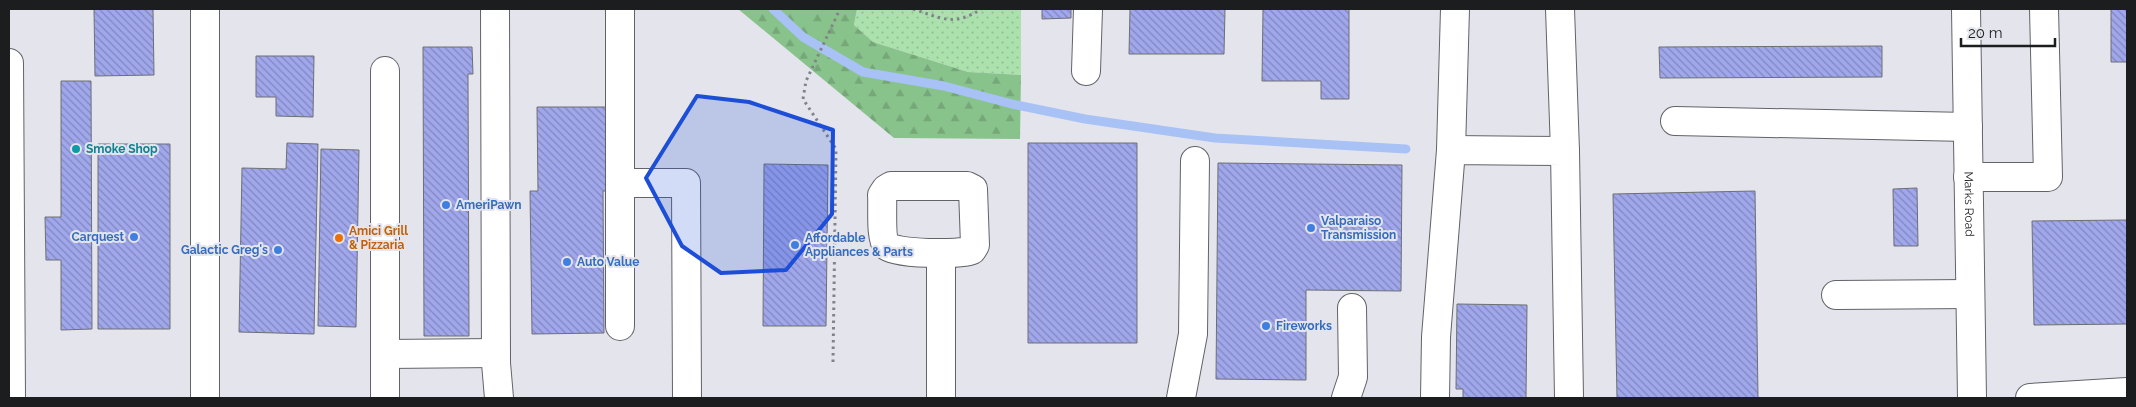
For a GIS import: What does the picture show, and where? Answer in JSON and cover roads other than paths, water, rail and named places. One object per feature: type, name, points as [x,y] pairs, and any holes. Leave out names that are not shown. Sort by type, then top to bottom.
[{"type":"street","points":[[205,9],[205,398]]},
{"type":"street","points":[[495,9],[496,353],[499,398]]},
{"type":"street","points":[[620,9],[620,326]]},
{"type":"street","points":[[1086,71],[1088,9]]},
{"type":"street","points":[[1435,398],[1436,337],[1451,150],[1455,9]]},
{"type":"street","points":[[1560,9],[1565,152],[1569,398]]},
{"type":"street","name":"Marks Road","points":[[1966,9],[1972,398]]},
{"type":"street","points":[[1968,177],[2048,177],[2044,9]]},
{"type":"street","points":[[9,64],[11,398]]},
{"type":"street","points":[[384,71],[385,398]]},
{"type":"street","points":[[1675,121],[1968,127]]},
{"type":"street","points":[[1451,150],[1565,152]]},
{"type":"street","points":[[1181,398],[1193,334],[1195,161]]},
{"type":"street","points":[[620,182],[686,183],[687,398]]},
{"type":"street","points":[[941,253],[941,398]]},
{"type":"street","points":[[1836,295],[1970,294]]},
{"type":"street","points":[[1346,398],[1354,377],[1352,308]]},
{"type":"street","points":[[385,354],[496,353]]},
{"type":"street","points":[[2030,398],[2127,392]]},
{"type":"waterway","points":[[773,9],[803,37],[863,72],[944,86],[1012,104],[1085,119],[1215,138],[1406,149]]},
{"type":"place","name":"Smoke Shop","points":[[76,149]]},
{"type":"place","name":"AmeriPawn","points":[[446,205]]},
{"type":"place","name":"Valparaiso Transmission","points":[[1311,228]]},
{"type":"place","name":"Carquest","points":[[134,237]]},
{"type":"place","name":"Amici Grill & Pizzaria","points":[[339,238]]},
{"type":"place","name":"Affordable Appliances & Parts","points":[[795,245]]},
{"type":"place","name":"Galactic Greg's","points":[[278,250]]},
{"type":"place","name":"Auto Value","points":[[567,262]]},
{"type":"place","name":"Fireworks","points":[[1266,326]]}]
